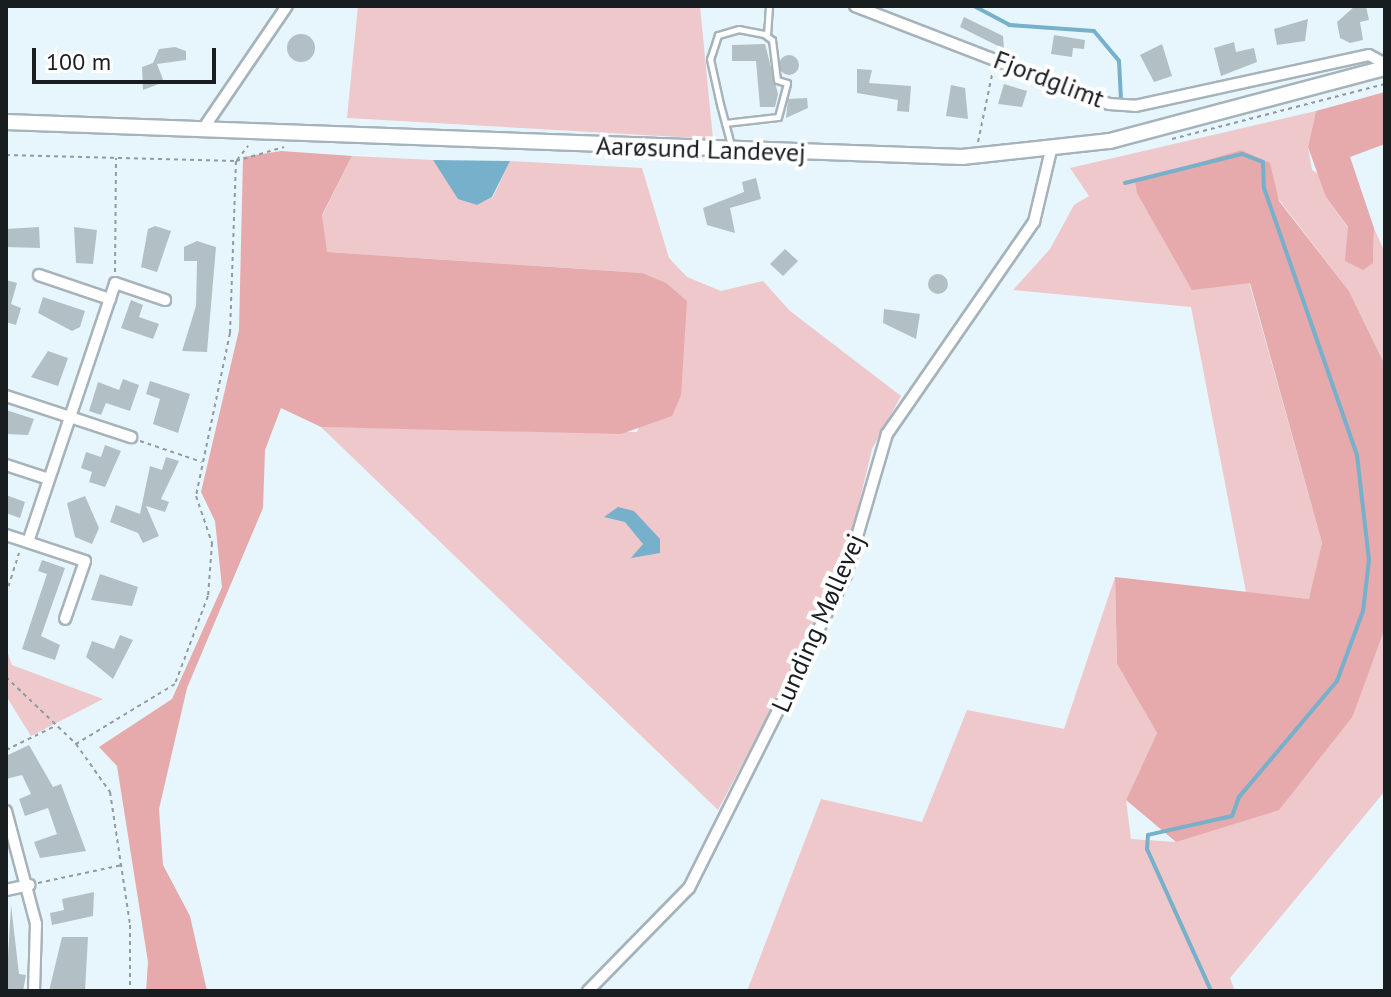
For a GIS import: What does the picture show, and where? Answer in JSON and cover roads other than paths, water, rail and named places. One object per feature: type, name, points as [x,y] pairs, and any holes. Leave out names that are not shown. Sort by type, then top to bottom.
[{"type":"street","points":[[203,129],[287,6]]},
{"type":"street","name":"Fjordglimt","points":[[855,6],[1109,104],[1135,106],[1369,55],[1385,66]]},
{"type":"street","name":"Aarøsund Landevej","points":[[6,122],[733,150],[977,155],[1051,150],[1110,141],[1385,66]]},
{"type":"street","name":"Lunding Møllevej","points":[[588,991],[689,888],[846,574],[887,434],[1034,222],[1051,150]]},
{"type":"street","points":[[39,275],[110,299]]},
{"type":"street","points":[[28,542],[115,283],[165,300]]},
{"type":"street","points":[[6,396],[131,437]]},
{"type":"street","points":[[6,465],[49,479]]},
{"type":"street","points":[[6,535],[85,561],[65,619]]},
{"type":"street","points":[[6,811],[29,885],[34,991]]},
{"type":"street","points":[[6,890],[29,885]]},
{"type":"lane","points":[[725,123],[778,117],[787,83],[777,80],[767,36],[769,6]]},
{"type":"lane","points":[[733,150],[710,59],[718,35],[739,29],[767,36]]},
{"type":"water","points":[[433,160],[510,161],[492,197],[477,205],[458,199]]},
{"type":"water","points":[[618,507],[634,511],[660,539],[660,553],[631,558],[643,544],[625,522],[604,517]]},
{"type":"waterway","points":[[974,6],[1009,25],[1094,31],[1119,61],[1121,100]]},
{"type":"waterway","points":[[1125,183],[1242,154],[1263,162],[1264,188],[1357,455],[1369,560],[1363,611],[1337,681],[1239,797],[1232,816],[1148,835],[1147,849],[1211,991]]}]
